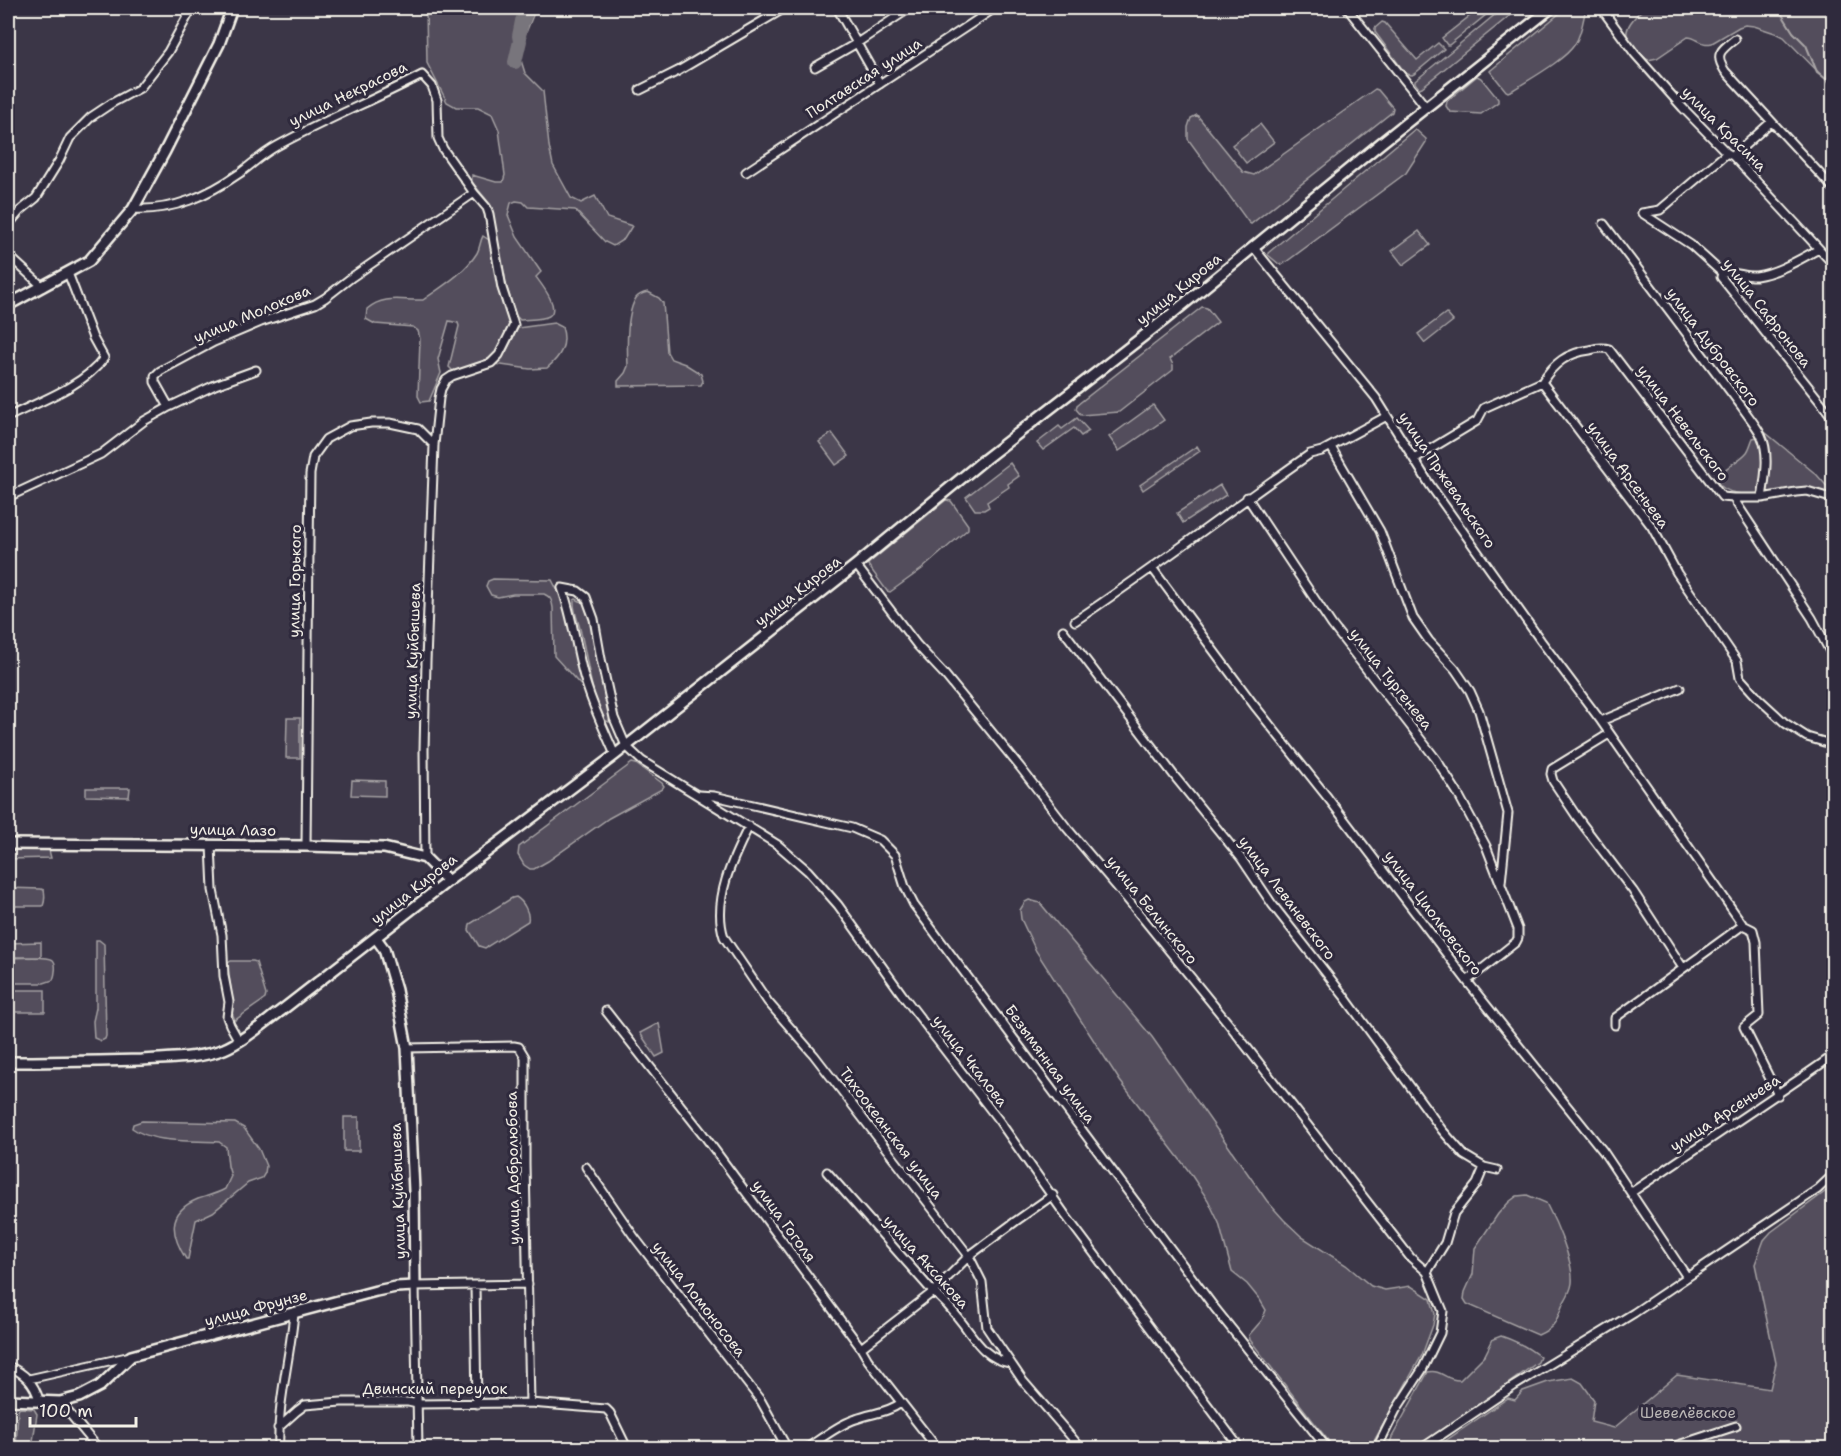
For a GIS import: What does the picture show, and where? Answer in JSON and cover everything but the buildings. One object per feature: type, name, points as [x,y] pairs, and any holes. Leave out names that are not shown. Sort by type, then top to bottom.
[{"type":"main road","points":[[8,305],[89,261],[133,209],[219,44],[232,8]]},
{"type":"main road","name":"улица Кирова","points":[[8,1062],[87,1062],[175,1058],[209,1054],[239,1041],[615,755],[1254,248],[1551,8]]},
{"type":"main road","name":"улица Лазо","points":[[8,844],[384,848],[425,858]]},
{"type":"main road","points":[[425,858],[448,881]]},
{"type":"main road","name":"улица Куйбышева","points":[[376,938],[384,948],[396,990],[407,1048],[414,1191],[415,1286]]},
{"type":"main road","name":"улица Фрунзе","points":[[8,1400],[60,1402],[90,1393],[131,1356],[376,1291],[415,1286]]},
{"type":"street","points":[[8,229],[9,224],[20,211],[36,198],[70,138],[91,117],[140,88],[168,52],[192,8]]},
{"type":"street","points":[[640,90],[678,71],[785,8]]},
{"type":"street","points":[[837,8],[880,84]]},
{"type":"street","points":[[815,67],[857,44],[910,8]]},
{"type":"street","name":"Полтавская улица","points":[[747,172],[995,8]]},
{"type":"street","points":[[1347,8],[1426,108]]},
{"type":"street","name":"улица Красина","points":[[1601,8],[1635,54],[1683,108],[1730,154],[1833,265]]},
{"type":"street","points":[[1735,39],[1721,50],[1720,63],[1725,71],[1833,189]]},
{"type":"street","name":"улица Некрасова","points":[[133,209],[151,210],[176,206],[209,191],[232,178],[274,147],[422,75],[432,86],[437,100],[438,138],[474,193],[487,208],[502,288],[514,325],[500,355],[491,363],[452,376],[446,381],[439,398],[434,445]]},
{"type":"street","points":[[1730,154],[1771,122]]},
{"type":"street","name":"улица Сафронова","points":[[1730,154],[1660,210],[1642,213],[1691,245],[1722,273],[1721,277],[1833,419]]},
{"type":"street","name":"улица Молокова","points":[[169,407],[155,382],[155,376],[160,371],[214,342],[261,322],[315,304],[474,193]]},
{"type":"street","name":"улица Дубровского","points":[[1604,224],[1742,406],[1761,435],[1765,448],[1766,473],[1762,498]]},
{"type":"street","name":"улица Пржевальского","points":[[1254,248],[1363,381],[1414,459],[1541,642],[1601,721],[1743,925],[1753,930],[1759,1011],[1757,1018],[1744,1028],[1778,1095]]},
{"type":"street","points":[[1722,273],[1734,272],[1753,276],[1763,274],[1819,249]]},
{"type":"street","points":[[8,255],[43,286]]},
{"type":"street","points":[[8,417],[81,381],[93,372],[104,358],[93,338],[68,273]]},
{"type":"street","name":"улица Невельского","points":[[1542,382],[1554,365],[1568,355],[1585,350],[1609,349],[1722,497],[1733,498],[1812,618],[1833,659]]},
{"type":"street","points":[[8,496],[100,454],[144,421],[169,407],[215,385],[256,370]]},
{"type":"street","points":[[1414,459],[1477,421],[1484,408],[1542,382]]},
{"type":"street","name":"улица Арсеньева","points":[[1542,382],[1652,527],[1677,573],[1737,661],[1740,678],[1785,723],[1807,737],[1833,745]]},
{"type":"street","points":[[1075,621],[1153,569],[1247,497],[1310,454],[1331,447],[1387,416]]},
{"type":"street","name":"улица Горького","points":[[306,846],[310,474],[313,457],[327,439],[350,426],[371,423],[390,423],[418,429],[434,445]]},
{"type":"street","name":"улица Куйбышева","points":[[425,858],[425,704],[434,445]]},
{"type":"street","points":[[1331,447],[1380,531],[1413,618],[1429,641],[1455,669],[1470,691],[1479,711],[1508,813],[1501,885]]},
{"type":"street","points":[[1733,498],[1762,498],[1807,492],[1833,499]]},
{"type":"street","name":"улица Тургенева","points":[[1247,497],[1332,625],[1436,759],[1477,826],[1518,929],[1518,938],[1467,981]]},
{"type":"street","name":"улица Белинского","points":[[855,565],[917,645],[945,675],[1067,828],[1228,1023],[1410,1257],[1427,1272]]},
{"type":"street","name":"улица Циолковского","points":[[1153,569],[1254,705],[1329,798],[1467,981],[1603,1151],[1632,1191],[1687,1277]]},
{"type":"street","points":[[615,755],[582,670],[569,608],[562,588],[578,591],[586,597],[594,619],[614,717],[626,746]]},
{"type":"street","name":"улица Леваневского","points":[[1063,630],[1241,858],[1272,904],[1344,996],[1442,1130],[1464,1155],[1484,1167],[1497,1170]]},
{"type":"street","points":[[1601,721],[1680,688]]},
{"type":"street","points":[[1609,734],[1552,769],[1553,781],[1633,891],[1683,968]]},
{"type":"street","name":"улица Чкалова","points":[[626,746],[642,761],[778,845],[794,858],[838,905],[1240,1449]]},
{"type":"street","name":"Безымянная улица","points":[[696,795],[714,796],[852,828],[880,840],[891,850],[914,905],[1214,1308],[1327,1449]]},
{"type":"street","name":"Тихоокеанская улица","points":[[749,826],[735,852],[724,893],[720,917],[724,937],[768,1002],[820,1063],[969,1257],[982,1282],[987,1328],[1029,1389],[1081,1449]]},
{"type":"street","points":[[211,845],[213,890],[222,934],[224,976],[229,1002],[227,1017],[239,1041]]},
{"type":"street","points":[[1615,1025],[1615,1018],[1743,925]]},
{"type":"street","name":"улица Гоголя","points":[[606,1011],[703,1134],[868,1360],[938,1449]]},
{"type":"street","name":"улица Добролюбова","points":[[407,1048],[507,1045],[519,1047],[523,1052],[526,1065],[525,1164],[530,1403]]},
{"type":"street","name":"улица Арсеньева","points":[[1632,1191],[1778,1095],[1833,1055]]},
{"type":"street","name":"улица Ломоносова","points":[[586,1167],[635,1238],[760,1401],[785,1446]]},
{"type":"street","points":[[1377,1449],[1396,1410],[1422,1370],[1440,1333],[1443,1311],[1427,1272],[1445,1243],[1454,1213],[1477,1184],[1484,1167]]},
{"type":"street","name":"улица Аксакова","points":[[827,1172],[933,1292],[944,1300],[977,1344],[992,1358],[1010,1362]]},
{"type":"street","points":[[1422,1449],[1514,1386],[1634,1313],[1818,1189],[1833,1174]]},
{"type":"street","points":[[861,1348],[933,1292],[969,1257],[1053,1195]]},
{"type":"street","name":"улица Фрунзе","points":[[415,1286],[528,1284]]},
{"type":"street","name":"улица Куйбышева","points":[[415,1286],[418,1449]]},
{"type":"street","points":[[476,1286],[477,1404]]},
{"type":"street","points":[[279,1449],[279,1407],[291,1346],[294,1313]]},
{"type":"street","points":[[29,1379],[131,1356]]},
{"type":"street","points":[[8,1366],[29,1379],[36,1389],[39,1400]]},
{"type":"street","points":[[60,1402],[98,1449]]},
{"type":"street","name":"Двинский переулок","points":[[278,1428],[305,1406],[352,1402],[530,1403],[600,1407],[610,1413],[627,1449]]},
{"type":"street","points":[[807,1449],[848,1422],[886,1412],[901,1403]]},
{"type":"street","points":[[1669,1449],[1737,1426]]},
{"type":"street","points":[[768,1449],[785,1446]]},
{"type":"green space","points":[[426,8],[536,8],[519,54],[525,73],[543,91],[553,165],[571,198],[581,203],[595,196],[607,218],[632,226],[624,239],[613,246],[605,242],[575,210],[528,207],[523,202],[516,201],[511,203],[508,215],[517,237],[541,272],[536,277],[553,308],[549,316],[520,320],[516,316],[507,288],[490,204],[472,182],[472,175],[503,182],[505,175],[499,130],[492,114],[478,107],[456,107],[447,102],[427,63]]},
{"type":"green space","points":[[1480,8],[1491,8],[1492,10],[1447,45],[1442,38]]},
{"type":"green space","points":[[1503,8],[1519,8],[1419,88],[1415,81]]},
{"type":"green space","points":[[1566,8],[1586,8],[1581,31],[1575,44],[1547,69],[1513,90],[1506,91],[1490,71]]},
{"type":"green space","points":[[1644,8],[1833,8],[1833,87],[1784,37],[1754,26],[1739,27],[1712,43],[1688,37],[1657,58],[1648,60],[1633,46],[1627,35],[1630,23]]},
{"type":"green space","points":[[1382,22],[1417,60],[1438,43],[1444,49],[1414,74],[1406,74],[1375,32],[1375,28]]},
{"type":"green space","points":[[1477,76],[1498,99],[1498,102],[1481,114],[1450,112],[1446,106],[1447,101]]},
{"type":"green space","points":[[1375,89],[1393,108],[1392,112],[1251,224],[1188,139],[1191,118],[1197,115],[1243,172],[1254,175]]},
{"type":"green space","points":[[1260,124],[1274,142],[1246,163],[1232,145]]},
{"type":"green space","points":[[1415,129],[1426,139],[1426,142],[1406,173],[1282,265],[1268,255],[1268,253]]},
{"type":"green space","points":[[1419,231],[1430,245],[1403,265],[1392,251]]},
{"type":"green space","points":[[483,236],[489,240],[498,290],[511,328],[497,354],[479,365],[453,371],[449,367],[459,326],[458,323],[449,321],[438,359],[441,373],[429,401],[421,402],[418,396],[420,339],[418,331],[413,327],[375,324],[366,319],[367,309],[380,301],[423,300],[452,280],[472,261]]},
{"type":"green space","points":[[648,292],[663,303],[667,352],[671,359],[701,374],[703,381],[701,385],[618,386],[618,381],[628,366],[630,313],[636,298]]},
{"type":"green space","points":[[1202,307],[1207,308],[1218,322],[1170,359],[1173,370],[1119,412],[1081,415],[1076,409],[1077,405]]},
{"type":"green space","points":[[1446,313],[1453,321],[1425,343],[1418,334]]},
{"type":"green space","points":[[554,323],[562,327],[564,339],[562,350],[547,368],[530,369],[494,364],[506,352],[518,328]]},
{"type":"green space","points":[[1153,405],[1164,420],[1119,451],[1109,437]]},
{"type":"green space","points":[[1077,418],[1089,431],[1081,436],[1074,428],[1043,450],[1037,443],[1059,426],[1062,429]]},
{"type":"green space","points":[[832,433],[849,456],[836,465],[819,442]]},
{"type":"green space","points":[[1766,433],[1817,475],[1831,491],[1827,493],[1803,489],[1766,493]]},
{"type":"green space","points":[[1757,437],[1763,457],[1759,493],[1742,494],[1725,489],[1717,481],[1720,476],[1743,456],[1753,438]]},
{"type":"green space","points":[[1197,446],[1200,451],[1143,490],[1140,485]]},
{"type":"green space","points":[[1010,463],[1019,476],[1008,484],[1009,487],[987,502],[989,507],[984,510],[975,510],[966,497]]},
{"type":"green space","points":[[1220,485],[1226,495],[1183,523],[1177,513]]},
{"type":"green space","points":[[946,500],[951,501],[968,525],[968,529],[922,569],[890,592],[887,591],[868,565],[869,563]]},
{"type":"green space","points":[[493,579],[552,580],[565,605],[585,690],[554,656],[553,608],[550,598],[544,594],[513,594],[498,597],[491,595],[486,586],[488,581]]},
{"type":"green space","points":[[576,599],[584,603],[591,622],[610,717],[609,722],[602,716],[595,697],[574,608]]},
{"type":"green space","points":[[287,718],[300,718],[300,758],[286,758]]},
{"type":"green space","points":[[632,763],[662,783],[664,786],[662,789],[609,818],[534,869],[524,865],[518,855],[519,847]]},
{"type":"green space","points":[[352,780],[385,781],[385,796],[351,795]]},
{"type":"green space","points":[[86,788],[130,788],[129,797],[86,796]]},
{"type":"green space","points":[[8,849],[46,849],[49,850],[51,858],[8,859]]},
{"type":"green space","points":[[8,888],[44,890],[43,906],[8,906]]},
{"type":"green space","points":[[516,897],[528,914],[528,921],[485,948],[479,946],[469,930],[470,924]]},
{"type":"green space","points":[[1029,900],[1040,903],[1152,1037],[1267,1201],[1284,1220],[1302,1237],[1346,1265],[1371,1286],[1385,1290],[1411,1286],[1431,1299],[1435,1314],[1422,1355],[1370,1448],[1334,1448],[1250,1340],[1249,1335],[1262,1320],[1266,1310],[1247,1284],[1232,1272],[1219,1223],[1208,1200],[1120,1081],[1036,951],[1021,919],[1020,910]]},
{"type":"green space","points":[[96,940],[104,944],[106,1036],[101,1041],[94,1038],[93,1021],[96,1008]]},
{"type":"green space","points":[[41,942],[41,957],[8,957],[8,943]]},
{"type":"green space","points":[[8,958],[50,958],[55,964],[53,980],[44,983],[8,983]]},
{"type":"green space","points":[[231,961],[256,962],[266,995],[265,999],[235,1020],[232,1013],[233,1002],[228,969],[228,963]]},
{"type":"green space","points":[[8,990],[45,990],[45,1012],[8,1012]]},
{"type":"green space","points":[[659,1023],[664,1053],[656,1057],[640,1033]]},
{"type":"green space","points":[[344,1117],[359,1117],[359,1151],[344,1151]]},
{"type":"green space","points":[[142,1121],[235,1123],[244,1128],[259,1149],[266,1166],[262,1178],[248,1183],[213,1212],[196,1220],[188,1259],[177,1241],[174,1225],[176,1217],[188,1204],[225,1189],[231,1176],[226,1147],[219,1142],[151,1137],[132,1128],[133,1124]]},
{"type":"green space","name":"Шевелёвское","points":[[1833,1186],[1833,1448],[1435,1448],[1508,1398],[1515,1400],[1523,1391],[1548,1382],[1573,1378],[1582,1383],[1594,1400],[1591,1422],[1614,1428],[1677,1375],[1770,1389],[1776,1363],[1755,1264],[1764,1240],[1771,1232]]},
{"type":"green space","points":[[1527,1195],[1546,1203],[1564,1242],[1572,1274],[1571,1289],[1557,1319],[1549,1329],[1538,1335],[1467,1304],[1464,1299],[1473,1274],[1475,1248],[1509,1202],[1517,1196]]},
{"type":"green space","points":[[1501,1336],[1531,1350],[1540,1357],[1538,1362],[1448,1427],[1413,1448],[1388,1448],[1428,1372],[1437,1372],[1451,1379],[1460,1380],[1485,1355],[1493,1339]]},
{"type":"green space","points":[[20,1408],[34,1409],[37,1414],[32,1448],[16,1448]]},
{"type":"waterway","points":[[515,62],[522,21],[528,8]]},
{"type":"waterway","points":[[1778,8],[1793,32],[1806,45],[1817,72],[1834,85]]}]
